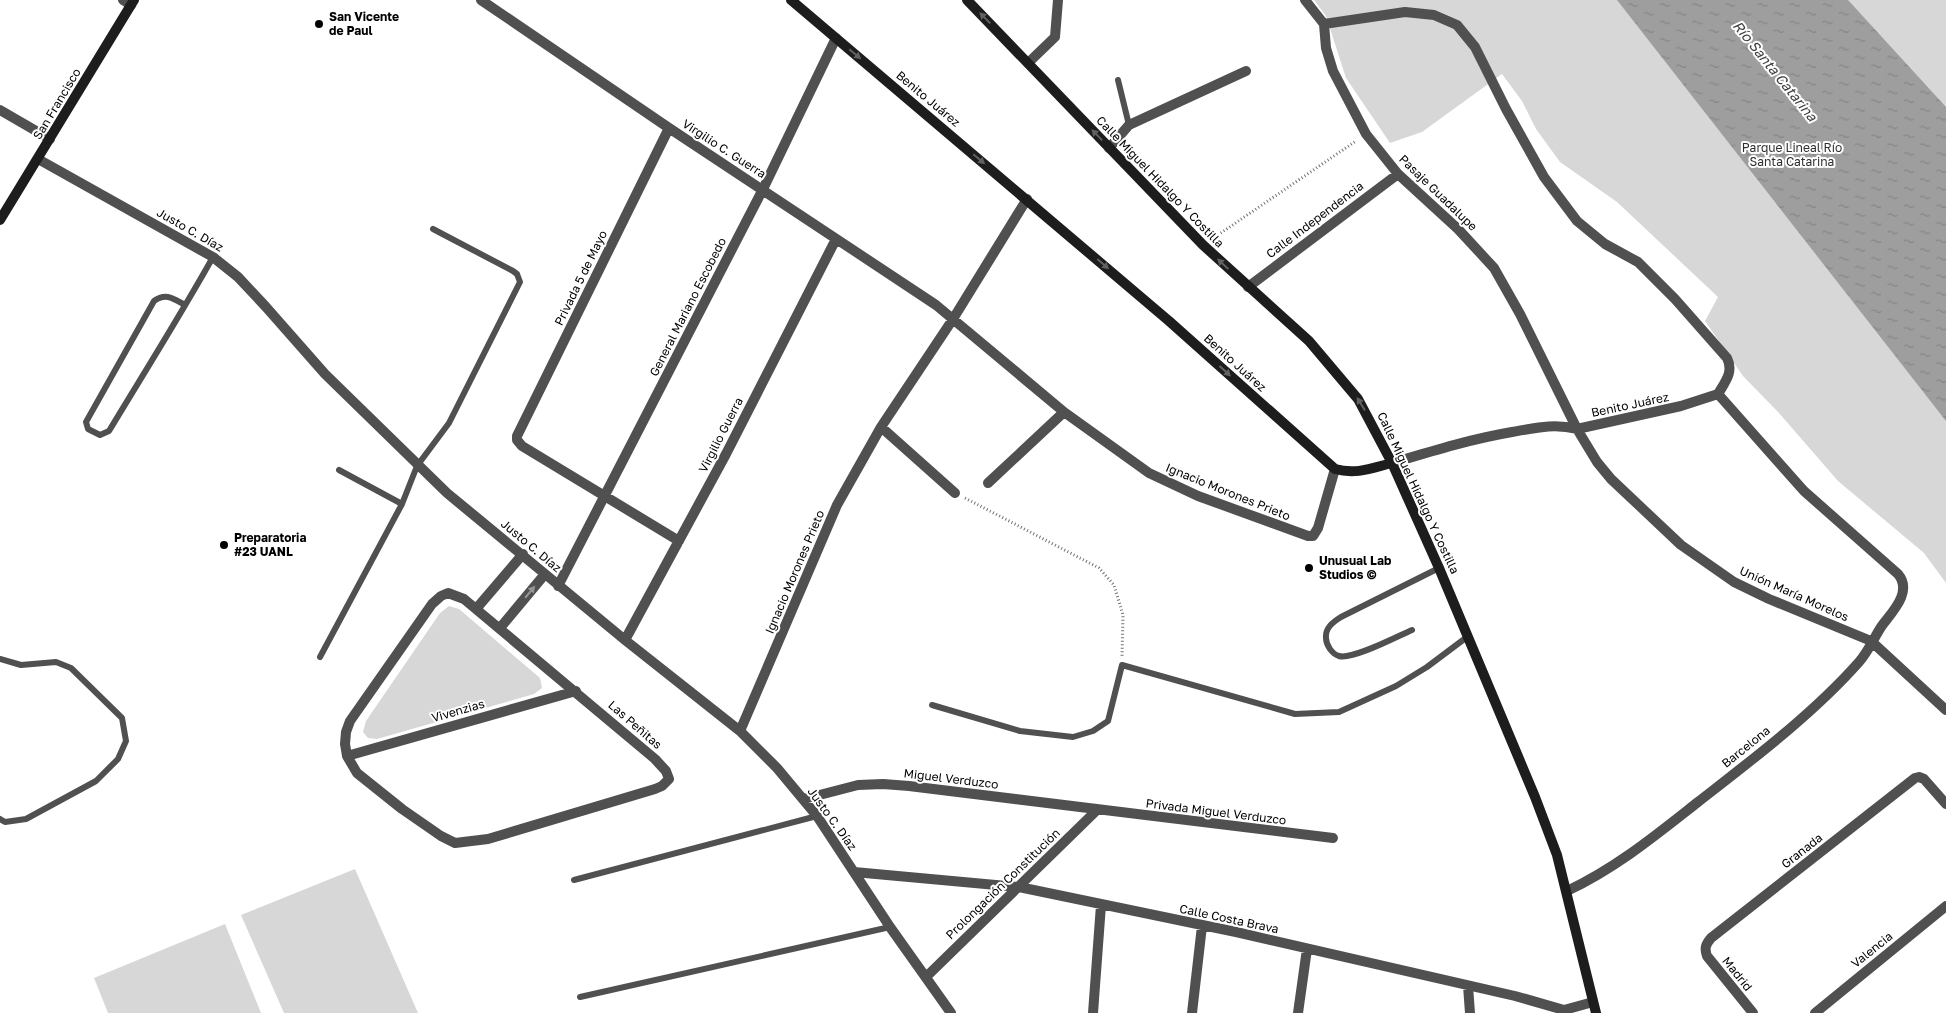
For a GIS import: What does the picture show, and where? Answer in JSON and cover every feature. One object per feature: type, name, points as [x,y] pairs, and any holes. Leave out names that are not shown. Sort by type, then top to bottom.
[{"type":"street","name":"Virgilio C. Guerra","points":[[481,0],[669,128],[936,304],[953,319]]},
{"type":"street","name":"Benito Juárez","points":[[791,0],[1169,321],[1335,469],[1359,472],[1479,438],[1546,425],[1576,429],[1681,406],[1718,394]]},
{"type":"street","name":"Calle Miguel Hidalgo Y Costilla","points":[[968,0],[1203,245],[1309,341],[1358,398],[1392,462],[1439,568],[1535,797],[1557,855],[1596,1013]]},
{"type":"street","points":[[1028,63],[1056,37],[1058,0]]},
{"type":"street","points":[[1305,0],[1324,24],[1357,21],[1405,12],[1434,15],[1457,25],[1475,47],[1506,109],[1544,177],[1577,221],[1605,244],[1638,262],[1675,299],[1727,358],[1730,372],[1718,394]]},
{"type":"street","name":"San Francisco","points":[[0,220],[50,140],[129,2]]},
{"type":"street","name":"Pasaje Guadalupe","points":[[1324,24],[1326,48],[1333,71],[1366,134],[1398,174],[1458,229],[1494,268]]},
{"type":"street","name":"General Mariano Escobedo","points":[[558,586],[762,189],[836,38]]},
{"type":"street","points":[[1110,148],[1129,125],[1246,71]]},
{"type":"street","points":[[0,110],[50,140]]},
{"type":"street","name":"Privada 5 de Mayo","points":[[604,496],[522,446],[517,440],[518,432],[669,128]]},
{"type":"street","name":"Justo C. Díaz","points":[[38,159],[213,257],[244,283],[325,374],[417,466],[523,554],[558,586],[740,731],[817,816],[890,927],[951,1013]]},
{"type":"street","name":"Calle Independencia","points":[[1248,286],[1398,174]]},
{"type":"street","name":"Ignacio Morones Prieto","points":[[740,731],[837,505],[881,427],[953,319],[1027,199]]},
{"type":"street","name":"Virgilio Guerra","points":[[625,640],[680,541],[836,239]]},
{"type":"street","name":"Unión María Morelos","points":[[1494,268],[1538,349],[1576,429],[1611,479],[1680,545],[1734,582],[1769,599],[1871,641],[1946,710]]},
{"type":"street","name":"Ignacio Morones Prieto","points":[[953,319],[1064,412],[1149,473],[1198,496],[1303,535],[1313,536],[1320,524],[1335,469]]},
{"type":"street","name":"Barcelona","points":[[1567,891],[1593,879],[1624,860],[1739,770],[1799,720],[1861,660],[1871,641],[1903,595],[1904,586],[1898,574],[1804,491],[1718,394]]},
{"type":"street","points":[[988,483],[1064,412]]},
{"type":"street","points":[[881,427],[955,493]]},
{"type":"street","points":[[604,496],[680,541]]},
{"type":"street","points":[[476,609],[523,554]]},
{"type":"street","points":[[500,628],[545,574]]},
{"type":"street","name":"Las Peñitas","points":[[448,593],[464,599],[500,628],[655,759],[666,771],[669,779],[666,783],[655,789],[488,839],[455,843],[441,836],[402,809],[357,773],[347,756],[345,744],[346,732],[350,721],[432,604],[448,593]]},
{"type":"street","name":"Vivenzias","points":[[347,756],[576,691]]},
{"type":"street","name":"Granada","points":[[1705,950],[1711,938],[1910,781],[1920,777],[1946,804]]},
{"type":"street","name":"Miguel Verduzco","points":[[804,800],[858,786],[883,784],[1097,810]]},
{"type":"street","name":"Privada Miguel Verduzco","points":[[1097,810],[1333,838]]},
{"type":"street","name":"Prolongación Constitución","points":[[926,977],[1097,810]]},
{"type":"street","name":"Calle Costa Brava","points":[[854,872],[1019,887],[1307,949],[1515,996],[1564,1010],[1593,1002]]},
{"type":"street","points":[[1093,1013],[1101,905]]},
{"type":"street","name":"Valencia","points":[[1814,1013],[1946,906]]},
{"type":"street","points":[[1192,1013],[1202,926]]},
{"type":"street","points":[[1298,1013],[1307,949]]},
{"type":"street","name":"Madrid","points":[[1705,950],[1706,956],[1753,1013]]},
{"type":"street","points":[[1468,986],[1470,1013]]},
{"type":"lane","points":[[1118,80],[1129,125]]},
{"type":"lane","points":[[320,657],[402,504],[417,466],[449,423],[520,282],[513,271],[433,229]]},
{"type":"lane","points":[[185,305],[168,296],[160,297],[154,301],[86,422],[88,429],[100,436],[109,432],[185,305],[213,257]]},
{"type":"lane","points":[[340,470],[402,504]]},
{"type":"lane","points":[[1412,630],[1350,656],[1338,656],[1331,651],[1326,642],[1325,635],[1329,627],[1341,617],[1439,568]]},
{"type":"lane","points":[[932,705],[1020,731],[1073,737],[1093,731],[1108,721],[1122,665],[1296,714],[1339,712],[1396,686],[1427,667],[1467,637]]},
{"type":"lane","points":[[0,659],[22,666],[56,662],[71,668],[122,718],[126,741],[118,759],[96,781],[26,819],[5,822],[0,819]]},
{"type":"lane","points":[[574,880],[817,816]]},
{"type":"lane","points":[[580,997],[890,927]]},
{"type":"path","points":[[1203,245],[1366,134]]},
{"type":"path","points":[[955,493],[1099,568],[1114,585],[1123,615],[1122,665]]},
{"type":"green space","name":"Parque Lineal Río Santa Catarina","points":[[1314,0],[1946,0],[1946,583],[1924,553],[1838,481],[1779,413],[1743,376],[1705,321],[1718,297],[1617,202],[1560,162],[1536,129],[1522,101],[1502,74],[1422,132],[1390,143],[1346,78],[1326,16]]},
{"type":"green space","points":[[449,606],[459,609],[540,678],[542,688],[534,694],[377,739],[368,738],[363,732],[366,721],[440,613]]},
{"type":"green space","points":[[355,869],[418,1013],[284,1013],[241,915]]},
{"type":"green space","points":[[225,924],[261,1013],[108,1013],[94,978]]},
{"type":"water","name":"Río Santa Catarina","points":[[1617,0],[1848,0],[1946,107],[1946,421]]},
{"type":"place","name":"San Vicente de Paul","points":[[319,24]]},
{"type":"place","name":"Preparatoria #23 UANL","points":[[224,545]]},
{"type":"place","name":"Unusual Lab Studios ©","points":[[1309,568]]}]
